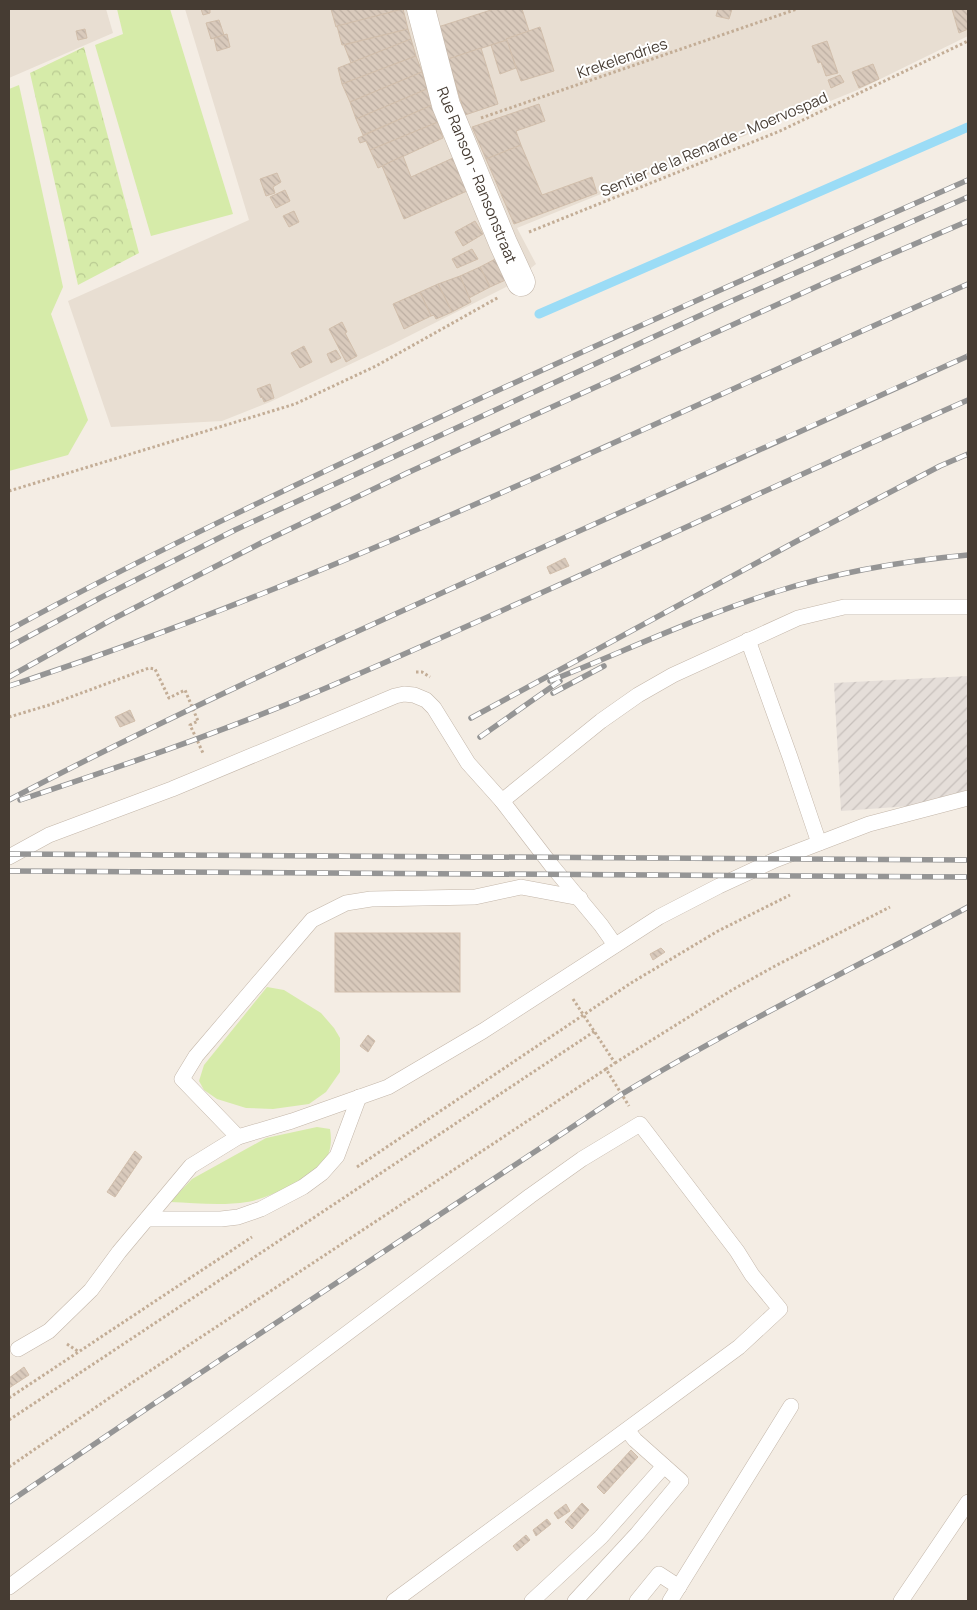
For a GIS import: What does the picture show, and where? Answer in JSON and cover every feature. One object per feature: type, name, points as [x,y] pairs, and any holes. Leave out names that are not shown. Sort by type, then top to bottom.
[{"type":"street","name":"Rue Ranson - Ransonstraat","points":[[421,9],[446,105],[521,282]]},
{"type":"lane","points":[[502,800],[601,721],[638,695],[673,675],[798,618],[844,607],[968,607]]},
{"type":"lane","points":[[748,640],[790,757],[818,843]]},
{"type":"lane","points":[[9,857],[49,835],[172,789],[395,696],[404,694],[414,695],[426,700],[434,708],[468,762],[502,800],[615,945]]},
{"type":"lane","points":[[18,1350],[49,1331],[91,1290],[119,1252],[191,1166],[238,1136],[292,1121],[388,1087],[438,1059],[660,917],[719,886],[775,860],[869,824],[968,798]]},
{"type":"lane","points":[[238,1136],[182,1079],[196,1056],[312,920],[346,903],[371,899],[475,898],[522,887],[580,898]]},
{"type":"lane","points":[[147,1219],[221,1219],[238,1217],[261,1209],[303,1188],[322,1173],[337,1156],[359,1097]]},
{"type":"lane","points":[[9,1587],[530,1196],[582,1159],[640,1124],[737,1251],[752,1275],[780,1309],[739,1347],[394,1601]]},
{"type":"lane","points":[[670,1601],[791,1406]]},
{"type":"lane","points":[[575,1601],[637,1534],[681,1480],[635,1440],[627,1430]]},
{"type":"lane","points":[[532,1601],[601,1537],[664,1466]]},
{"type":"lane","points":[[901,1601],[968,1502]]},
{"type":"lane","points":[[637,1601],[659,1574],[679,1587]]},
{"type":"path","name":"Krekelendries","points":[[455,128],[796,9]]},
{"type":"path","name":"Sentier de la Renarde - Moervospad","points":[[526,234],[780,131],[968,41]]},
{"type":"path","points":[[9,491],[295,404],[376,366],[512,289],[521,282]]},
{"type":"path","points":[[9,717],[49,705],[149,668],[155,669],[169,698],[185,690],[198,721],[190,724],[205,759]]},
{"type":"path","points":[[352,1170],[631,983],[718,931],[790,895]]},
{"type":"path","points":[[9,1467],[118,1392],[666,1030],[749,980],[890,907]]},
{"type":"path","points":[[580,1010],[615,1063]]},
{"type":"path","points":[[9,1420],[595,1031]]},
{"type":"path","points":[[606,1069],[640,1124]]},
{"type":"path","points":[[9,1398],[252,1236]]},
{"type":"shaded area","points":[[9,9],[106,9],[113,33],[9,78]]},
{"type":"shaded area","points":[[185,9],[968,9],[968,36],[860,89],[517,228],[536,264],[508,286],[393,344],[270,402],[222,421],[111,427],[68,301],[249,220]]},
{"type":"shaded area","points":[[968,676],[968,790],[910,806],[841,811],[834,683]]},
{"type":"green space","points":[[117,9],[170,9],[233,214],[151,236],[95,45],[123,34]]},
{"type":"green space","points":[[84,47],[139,253],[78,285],[30,73]]},
{"type":"green space","points":[[19,85],[63,287],[51,314],[88,420],[68,455],[9,471],[9,89]]},
{"type":"green space","points":[[267,987],[284,990],[321,1013],[340,1038],[340,1072],[326,1092],[309,1104],[273,1109],[246,1108],[217,1099],[204,1090],[199,1081],[204,1065]]},
{"type":"green space","points":[[317,1127],[330,1129],[331,1138],[328,1155],[318,1168],[300,1181],[266,1197],[247,1202],[218,1204],[170,1202],[192,1179],[266,1138]]},
{"type":"building","points":[[201,9],[210,9],[210,13],[203,15]]},
{"type":"building","points":[[331,9],[402,9],[336,27]]},
{"type":"building","points":[[403,9],[408,29],[342,45],[337,26]]},
{"type":"building","points":[[494,9],[522,9],[529,31],[448,59],[438,27]]},
{"type":"building","points":[[718,9],[732,9],[729,19],[716,16]]},
{"type":"building","points":[[952,9],[968,9],[968,29],[959,33]]},
{"type":"building","points":[[219,20],[224,35],[211,39],[206,23]]},
{"type":"building","points":[[540,27],[554,71],[521,81],[506,39]]},
{"type":"building","points":[[85,29],[87,38],[78,40],[76,31]]},
{"type":"building","points":[[408,29],[411,39],[351,63],[344,45]]},
{"type":"building","points":[[227,34],[230,47],[217,51],[214,38]]},
{"type":"building","points":[[411,39],[416,56],[342,84],[338,68]]},
{"type":"building","points":[[507,40],[516,68],[500,74],[491,45]]},
{"type":"building","points":[[827,41],[838,73],[826,76],[821,62],[818,63],[812,46]]},
{"type":"building","points":[[481,48],[498,104],[465,115],[448,59]]},
{"type":"building","points":[[416,56],[422,72],[350,102],[342,84]]},
{"type":"building","points":[[873,64],[879,79],[859,88],[852,72]]},
{"type":"building","points":[[422,72],[427,89],[356,119],[350,102]]},
{"type":"building","points":[[840,75],[844,82],[831,88],[828,80]]},
{"type":"building","points":[[427,89],[432,105],[363,135],[356,119]]},
{"type":"building","points":[[539,104],[545,121],[516,131],[521,145],[486,159],[472,127]]},
{"type":"building","points":[[432,105],[438,122],[370,150],[366,141],[360,143],[358,138]]},
{"type":"building","points":[[438,122],[443,138],[378,168],[370,150]]},
{"type":"building","points":[[521,145],[542,195],[592,177],[597,193],[514,224],[486,159]]},
{"type":"building","points":[[403,156],[411,177],[453,158],[467,191],[404,219],[382,166]]},
{"type":"building","points":[[277,173],[281,182],[273,187],[275,193],[266,196],[260,179]]},
{"type":"building","points":[[285,190],[290,201],[276,208],[270,197]]},
{"type":"building","points":[[294,211],[299,222],[289,227],[283,216]]},
{"type":"building","points":[[475,221],[483,234],[463,246],[455,232]]},
{"type":"building","points":[[472,249],[478,259],[457,268],[452,259]]},
{"type":"building","points":[[501,256],[510,278],[490,287],[480,267]]},
{"type":"building","points":[[480,267],[490,287],[469,298],[460,276]]},
{"type":"building","points":[[460,276],[471,302],[452,312],[438,284]]},
{"type":"building","points":[[438,284],[452,312],[436,319],[434,315],[431,316],[420,292]]},
{"type":"building","points":[[420,292],[431,316],[404,329],[393,304]]},
{"type":"building","points":[[342,322],[347,332],[345,333],[357,356],[346,362],[329,329]]},
{"type":"building","points":[[304,346],[312,362],[300,368],[291,353]]},
{"type":"building","points":[[336,350],[341,358],[331,363],[327,354]]},
{"type":"building","points":[[270,384],[274,398],[264,402],[257,389]]},
{"type":"building","points":[[565,558],[569,566],[550,574],[547,567]]},
{"type":"building","points":[[130,710],[135,721],[120,727],[115,717]]},
{"type":"building","points":[[335,933],[460,933],[460,992],[335,992]]},
{"type":"building","points":[[661,948],[665,952],[653,960],[650,954]]},
{"type":"building","points":[[368,1035],[375,1041],[368,1052],[360,1046]]},
{"type":"building","points":[[135,1151],[142,1157],[115,1197],[107,1192]]},
{"type":"building","points":[[24,1367],[29,1375],[9,1388],[9,1378]]},
{"type":"building","points":[[631,1450],[638,1457],[604,1494],[597,1487]]},
{"type":"building","points":[[582,1503],[589,1510],[572,1529],[565,1522]]},
{"type":"building","points":[[566,1504],[570,1511],[558,1519],[554,1513]]},
{"type":"building","points":[[547,1519],[551,1524],[536,1536],[533,1530]]},
{"type":"building","points":[[526,1535],[530,1540],[517,1551],[513,1546]]},
{"type":"waterway","points":[[539,314],[968,127]]},
{"type":"railway","points":[[9,630],[174,544],[397,437],[646,323],[968,180]]},
{"type":"railway","points":[[9,647],[100,598],[235,530],[725,304],[968,197]]},
{"type":"railway","points":[[9,677],[111,620],[261,543],[407,473],[829,281],[968,221]]},
{"type":"railway","points":[[9,686],[132,643],[374,548],[493,497],[968,284]]},
{"type":"railway","points":[[9,800],[132,737],[319,649],[968,356]]},
{"type":"railway","points":[[20,800],[200,738],[307,696],[473,624],[968,400]]},
{"type":"railway","points":[[471,718],[797,541],[940,466],[968,454]]},
{"type":"railway","points":[[550,681],[690,623],[775,592],[871,568],[919,560],[968,555]]},
{"type":"railway","points":[[553,693],[604,666]]},
{"type":"railway","points":[[480,737],[560,681]]},
{"type":"railway","points":[[9,854],[968,860]]},
{"type":"railway","points":[[9,871],[968,877]]},
{"type":"railway","points":[[9,1502],[152,1405],[622,1094],[751,1021],[968,907]]}]
